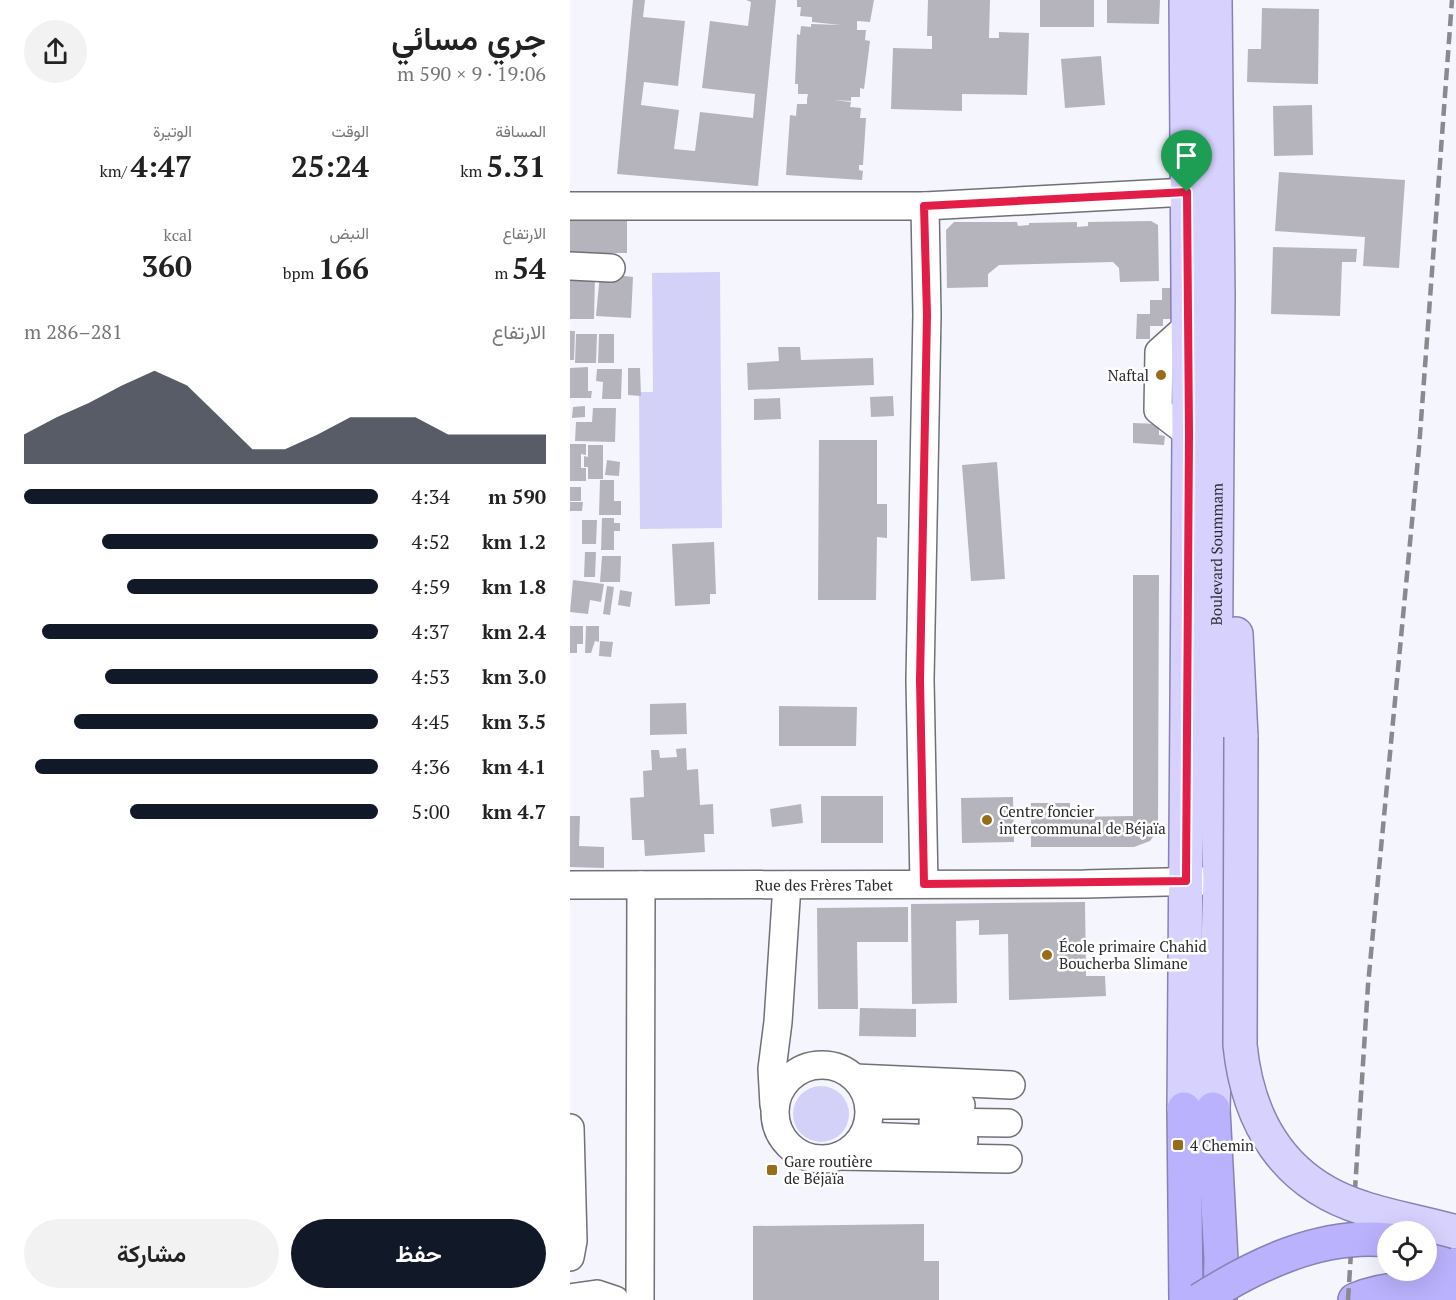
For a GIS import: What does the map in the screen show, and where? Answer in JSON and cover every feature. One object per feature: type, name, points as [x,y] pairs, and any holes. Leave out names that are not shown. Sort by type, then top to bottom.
[{"type":"highway","points":[[1186,1300],[1199,1109]]},
{"type":"highway","points":[[1199,1109],[1221,1260],[1222,1300],[1269,1276],[1303,1263],[1340,1254],[1377,1253]]},
{"type":"highway","points":[[1200,1300],[1232,1279],[1299,1250],[1338,1241],[1377,1240]]},
{"type":"highway","points":[[1437,1248],[1456,1252]]},
{"type":"highway","points":[[1437,1262],[1456,1266]]},
{"type":"highway","points":[[1355,1300],[1368,1294],[1402,1289],[1437,1288],[1456,1293]]},
{"type":"main road","name":"Boulevard Soummam","points":[[1186,0],[1187,192],[1177,336],[1177,426],[1186,881],[1199,1109]]},
{"type":"main road","name":"Boulevard Soummam","points":[[1199,1109],[1220,880],[1215,724],[1218,295],[1215,0]]},
{"type":"main road","points":[[1218,295],[1241,737],[1240,1045],[1248,1093],[1256,1117],[1284,1160],[1304,1178],[1329,1195],[1363,1208],[1456,1232]]},
{"type":"street","points":[[570,206],[924,206],[1187,192]]},
{"type":"street","points":[[924,206],[927,315],[920,680],[924,884]]},
{"type":"street","points":[[570,267],[611,268]]},
{"type":"street","points":[[1186,881],[1220,880]]},
{"type":"street","name":"Rue des Frères Tabet","points":[[570,885],[1186,881]]},
{"type":"street","points":[[640,885],[640,1300]]},
{"type":"street","points":[[787,885],[778,1022],[772,1069],[774,1105],[777,1123],[783,1138],[794,1149],[808,1157],[823,1159],[1009,1123]]},
{"type":"street","points":[[778,1022],[793,1047],[811,1061],[824,1067]]},
{"type":"street","points":[[774,1105],[787,1081],[798,1072],[812,1066],[842,1069],[855,1078],[1009,1123]]},
{"type":"street","points":[[839,1156],[853,1148],[867,1121],[864,1090],[855,1078]]},
{"type":"street","points":[[867,1121],[1009,1123]]},
{"type":"street","points":[[867,1121],[1009,1123]]},
{"type":"street","points":[[570,1128],[573,1241],[570,1257]]},
{"type":"street","points":[[570,1298],[597,1294],[615,1300]]},
{"type":"shaded area","points":[[720,272],[722,528],[640,529],[639,392],[653,392],[652,273]]},
{"type":"shaded area","points":[[816,1086],[826,1086],[841,1094],[847,1103],[849,1114],[847,1125],[841,1134],[826,1142],[816,1142],[805,1137],[798,1130],[793,1119],[793,1109],[798,1098],[805,1091]]},
{"type":"building","points":[[633,0],[645,0],[643,17],[685,21],[678,86],[644,82],[641,105],[679,110],[674,149],[695,151],[700,112],[753,118],[755,94],[702,88],[710,21],[748,26],[751,2],[746,0],[776,0],[758,186],[617,174]]},
{"type":"building","points":[[797,0],[874,0],[870,22],[857,21],[857,30],[866,30],[865,40],[870,41],[864,89],[860,88],[860,97],[851,97],[851,101],[833,100],[851,102],[850,107],[861,108],[860,118],[866,118],[863,165],[859,165],[859,170],[863,171],[862,180],[786,175],[790,115],[796,116],[797,104],[807,104],[808,94],[798,94],[798,84],[795,84],[797,34],[800,35],[801,26],[841,25],[812,22],[812,17],[800,16],[801,7],[797,7]]},
{"type":"building","points":[[928,0],[990,0],[989,38],[999,38],[999,32],[1029,33],[1027,95],[962,94],[962,111],[891,109],[893,48],[932,49],[932,36],[927,36]]},
{"type":"building","points":[[1040,0],[1094,0],[1094,27],[1040,27]]},
{"type":"building","points":[[1107,0],[1160,0],[1159,24],[1107,23]]},
{"type":"building","points":[[1262,8],[1319,9],[1318,84],[1247,82],[1248,49],[1261,49]]},
{"type":"building","points":[[1101,56],[1105,105],[1065,108],[1061,59]]},
{"type":"building","points":[[1312,105],[1313,155],[1274,156],[1273,106]]},
{"type":"building","points":[[1279,172],[1405,180],[1399,268],[1363,266],[1365,237],[1275,231]]},
{"type":"building","points":[[570,214],[627,214],[627,253],[570,253]]},
{"type":"building","points":[[1151,221],[1158,225],[1159,281],[1120,282],[1119,268],[1113,262],[999,265],[988,274],[988,287],[947,288],[946,230],[954,222],[1017,222],[1018,226],[1029,225],[1029,223],[1077,222],[1077,227],[1088,226],[1088,222]]},
{"type":"building","points":[[1273,247],[1357,249],[1356,262],[1342,262],[1340,316],[1271,314]]},
{"type":"building","points":[[600,273],[633,277],[631,318],[596,316]]},
{"type":"building","points":[[570,275],[595,276],[594,319],[570,319]]},
{"type":"building","points":[[1162,288],[1175,288],[1175,319],[1163,319],[1163,326],[1150,326],[1150,339],[1136,339],[1137,314],[1150,314],[1150,300],[1162,300]]},
{"type":"building","points":[[570,331],[575,331],[574,360],[570,360]]},
{"type":"building","points":[[576,334],[597,334],[596,363],[575,363]]},
{"type":"building","points":[[599,334],[614,334],[614,363],[598,363]]},
{"type":"building","points":[[778,347],[800,347],[801,360],[873,358],[874,385],[748,390],[747,363],[779,361]]},
{"type":"building","points":[[588,367],[588,391],[592,391],[591,398],[570,398],[570,368]]},
{"type":"building","points":[[628,368],[640,368],[641,396],[628,395]]},
{"type":"building","points":[[597,369],[622,369],[621,399],[602,399],[603,382],[596,381]]},
{"type":"building","points":[[893,396],[894,416],[871,417],[870,397]]},
{"type":"building","points":[[780,398],[781,419],[754,420],[754,399]]},
{"type":"building","points":[[585,406],[585,417],[572,418],[573,407]]},
{"type":"building","points":[[593,408],[616,408],[615,442],[575,441],[576,422],[592,422]]},
{"type":"building","points":[[1133,423],[1159,424],[1159,435],[1165,436],[1164,445],[1133,443]]},
{"type":"building","points":[[819,440],[877,440],[877,504],[887,504],[887,538],[877,537],[876,600],[818,600]]},
{"type":"building","points":[[570,444],[586,444],[586,455],[581,454],[581,468],[586,468],[586,481],[570,481]]},
{"type":"building","points":[[588,445],[603,445],[603,479],[588,479],[588,467],[584,467],[584,456],[588,457]]},
{"type":"building","points":[[607,460],[620,462],[619,476],[605,475]]},
{"type":"building","points":[[997,462],[1005,579],[971,581],[962,465]]},
{"type":"building","points":[[600,480],[614,480],[614,501],[621,501],[621,515],[599,515]]},
{"type":"building","points":[[570,487],[581,487],[581,501],[570,501]]},
{"type":"building","points":[[570,502],[583,502],[582,511],[570,511]]},
{"type":"building","points":[[602,518],[614,518],[614,523],[620,523],[620,531],[614,531],[614,550],[601,550]]},
{"type":"building","points":[[582,520],[597,520],[596,544],[582,544]]},
{"type":"building","points":[[714,542],[716,594],[710,594],[710,604],[675,606],[672,544]]},
{"type":"building","points":[[585,552],[596,552],[595,577],[584,577]]},
{"type":"building","points":[[602,556],[621,556],[620,582],[600,582]]},
{"type":"building","points":[[1133,575],[1159,575],[1158,825],[1155,834],[1150,841],[1134,847],[1031,847],[1031,803],[1070,803],[1070,817],[1133,816]]},
{"type":"building","points":[[573,580],[604,584],[601,602],[590,600],[588,614],[570,612]]},
{"type":"building","points":[[607,586],[614,587],[610,615],[603,614]]},
{"type":"building","points":[[620,590],[632,592],[630,607],[618,605]]},
{"type":"building","points":[[570,626],[583,626],[583,644],[577,644],[577,653],[570,653]]},
{"type":"building","points":[[586,626],[599,626],[599,642],[595,641],[591,653],[585,653]]},
{"type":"building","points":[[600,641],[613,642],[611,657],[599,656]]},
{"type":"building","points":[[686,703],[687,734],[650,735],[650,704]]},
{"type":"building","points":[[779,706],[857,707],[856,746],[779,746]]},
{"type":"building","points":[[686,748],[687,770],[698,769],[700,805],[713,804],[714,834],[704,834],[705,852],[645,856],[644,840],[632,840],[630,798],[644,797],[643,771],[652,770],[651,750],[659,750],[660,758],[677,757],[676,749]]},
{"type":"building","points":[[821,796],[883,796],[883,843],[821,843]]},
{"type":"building","name":"Centre foncier intercommunal de Béjaïa","points":[[1013,797],[1014,842],[962,843],[961,798]]},
{"type":"building","points":[[801,804],[803,823],[772,827],[770,809]]},
{"type":"building","points":[[570,816],[580,816],[579,846],[604,847],[604,868],[570,867]]},
{"type":"building","name":"École primaire Chahid Boucherba Slimane","points":[[1085,902],[1086,976],[1105,976],[1106,996],[1009,1000],[1008,934],[979,935],[979,920],[956,921],[957,1003],[912,1004],[911,904]]},
{"type":"building","points":[[908,907],[908,942],[857,942],[858,1009],[818,1009],[817,908]]},
{"type":"building","points":[[860,1008],[916,1009],[916,1037],[859,1036]]},
{"type":"building","points":[[924,1224],[924,1261],[939,1261],[939,1300],[753,1300],[753,1226]]},
{"type":"railway","points":[[1348,1300],[1368,985],[1419,448],[1452,0]]},
{"type":"place","name":"Naftal","points":[[1161,375]]},
{"type":"place","name":"Centre foncier intercommunal de Béjaïa","points":[[987,820]]},
{"type":"place","name":"École primaire Chahid Boucherba Slimane","points":[[1047,955]]},
{"type":"place","name":"4 Chemin","points":[[1178,1145]]},
{"type":"place","name":"Gare routière de Béjaïa","points":[[772,1170]]},
{"type":"route","points":[[1187,192],[1189,434],[1186,881],[1084,884],[924,884],[920,680],[927,315],[924,206],[1187,192]]}]
